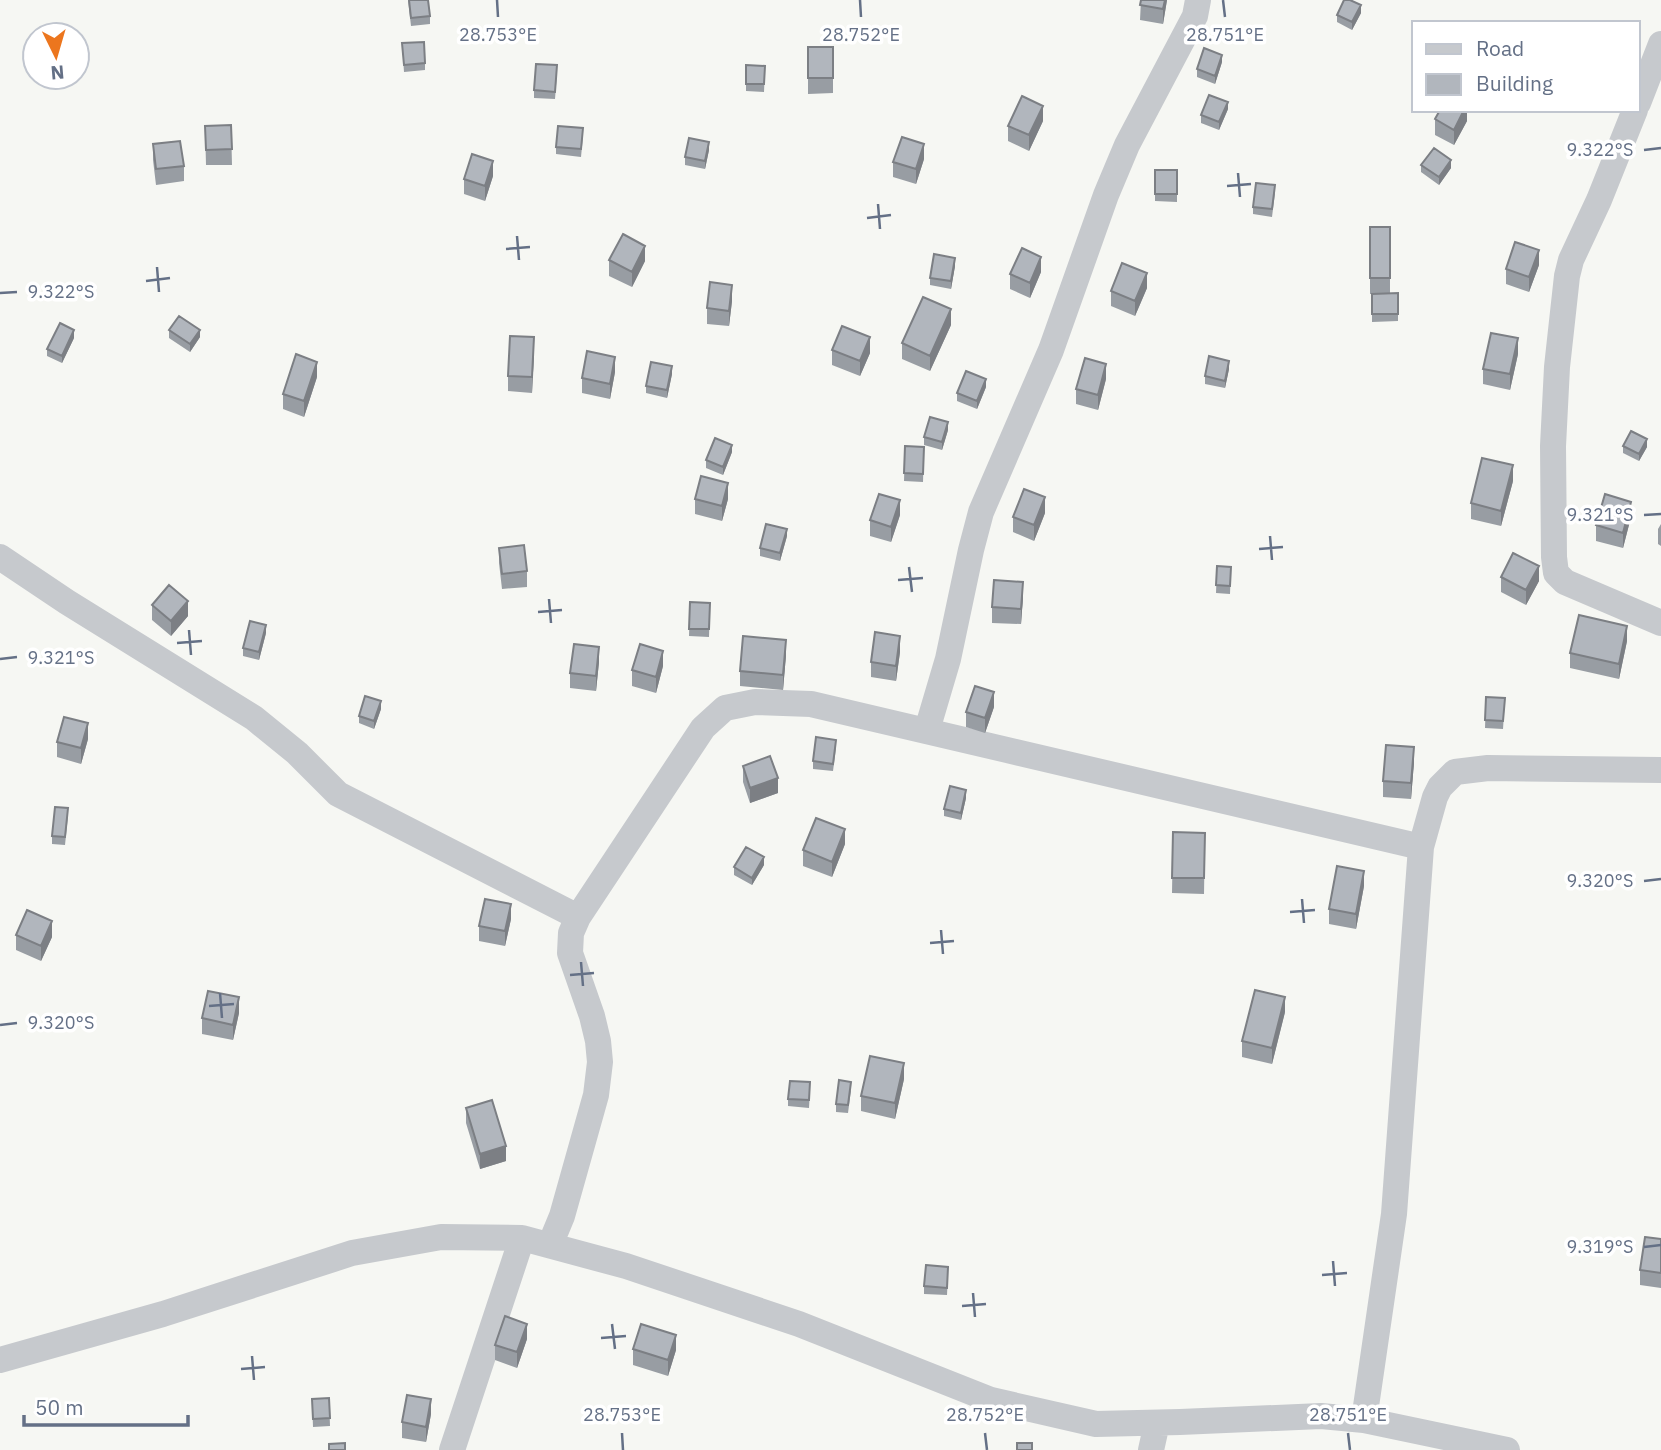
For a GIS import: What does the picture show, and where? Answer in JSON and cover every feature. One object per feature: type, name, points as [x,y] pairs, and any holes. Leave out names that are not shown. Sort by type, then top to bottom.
[{"type":"street","points":[[927,730],[948,659],[981,512],[1051,349],[1112,182],[1128,145],[1195,16],[1198,0]]},
{"type":"street","points":[[1640,98],[1661,44]]},
{"type":"street","points":[[1634,112],[1599,200],[1571,260],[1567,276],[1557,367],[1553,446],[1555,568],[1565,582],[1661,623]]},
{"type":"street","points":[[0,557],[67,602],[254,718],[297,753],[338,794],[578,917]]},
{"type":"street","points":[[550,1245],[562,1216],[596,1095],[600,1062],[592,1016],[570,953],[571,933],[578,917],[703,728],[724,708],[755,702],[811,704],[1421,847]]},
{"type":"street","points":[[1364,1420],[1394,1214],[1421,847],[1435,797],[1440,787],[1455,772],[1488,768],[1661,770]]},
{"type":"street","points":[[0,1360],[163,1314],[352,1253],[441,1237],[522,1238],[626,1266],[799,1324],[991,1400],[1096,1424],[1321,1416],[1364,1420],[1507,1450]]},
{"type":"street","points":[[452,1450],[522,1238]]},
{"type":"street","points":[[1151,1450],[1157,1423]]},
{"type":"building","points":[[409,0],[428,0],[430,16],[411,18]]},
{"type":"building","points":[[1141,0],[1165,0],[1163,9],[1140,5]]},
{"type":"building","points":[[1344,0],[1361,5],[1352,22],[1337,15]]},
{"type":"building","points":[[424,42],[425,63],[404,65],[402,43]]},
{"type":"building","points":[[808,47],[833,47],[833,78],[808,78]]},
{"type":"building","points":[[1204,48],[1222,55],[1215,76],[1197,69]]},
{"type":"building","points":[[536,64],[557,65],[555,92],[534,90]]},
{"type":"building","points":[[746,65],[765,66],[764,84],[746,84]]},
{"type":"building","points":[[1209,95],[1228,102],[1219,122],[1201,115]]},
{"type":"building","points":[[1022,96],[1043,106],[1029,135],[1008,126]]},
{"type":"building","points":[[1439,112],[1463,112],[1454,130],[1435,119]]},
{"type":"building","points":[[231,125],[232,149],[206,150],[205,126]]},
{"type":"building","points":[[558,126],[583,128],[581,149],[556,147]]},
{"type":"building","points":[[902,137],[924,144],[916,169],[893,162]]},
{"type":"building","points":[[689,138],[709,142],[705,161],[685,157]]},
{"type":"building","points":[[180,141],[184,166],[156,169],[153,144]]},
{"type":"building","points":[[1434,148],[1451,160],[1439,177],[1421,165]]},
{"type":"building","points":[[472,154],[493,161],[485,186],[464,179]]},
{"type":"building","points":[[1155,170],[1177,170],[1177,194],[1155,194]]},
{"type":"building","points":[[1256,183],[1275,185],[1272,209],[1253,207]]},
{"type":"building","points":[[1370,227],[1390,227],[1390,278],[1370,278]]},
{"type":"building","points":[[623,234],[645,246],[632,272],[609,260]]},
{"type":"building","points":[[1515,242],[1539,250],[1529,277],[1506,269]]},
{"type":"building","points":[[1022,248],[1041,257],[1030,283],[1010,274]]},
{"type":"building","points":[[934,254],[955,258],[951,281],[930,278]]},
{"type":"building","points":[[1122,263],[1147,273],[1135,301],[1111,291]]},
{"type":"building","points":[[710,282],[732,285],[729,311],[707,308]]},
{"type":"building","points":[[1398,293],[1398,314],[1372,314],[1372,294]]},
{"type":"building","points":[[923,297],[951,309],[930,356],[902,343]]},
{"type":"building","points":[[179,316],[200,330],[190,344],[169,330]]},
{"type":"building","points":[[60,323],[74,330],[62,356],[47,349]]},
{"type":"building","points":[[842,326],[870,337],[860,361],[832,350]]},
{"type":"building","points":[[1491,333],[1518,338],[1510,374],[1483,369]]},
{"type":"building","points":[[510,336],[534,337],[532,377],[508,376]]},
{"type":"building","points":[[587,351],[615,357],[610,384],[582,378]]},
{"type":"building","points":[[296,354],[317,362],[304,401],[283,394]]},
{"type":"building","points":[[1209,356],[1229,361],[1225,381],[1205,376]]},
{"type":"building","points":[[1085,358],[1106,364],[1098,395],[1076,389]]},
{"type":"building","points":[[651,362],[672,366],[667,390],[646,386]]},
{"type":"building","points":[[966,371],[986,379],[977,401],[957,393]]},
{"type":"building","points":[[930,417],[948,422],[942,442],[924,437]]},
{"type":"building","points":[[1631,431],[1647,439],[1639,454],[1623,446]]},
{"type":"building","points":[[715,438],[732,445],[723,467],[706,460]]},
{"type":"building","points":[[905,446],[924,447],[923,474],[904,473]]},
{"type":"building","points":[[1482,458],[1513,465],[1501,511],[1471,503]]},
{"type":"building","points":[[701,476],[728,483],[722,506],[695,499]]},
{"type":"building","points":[[1024,489],[1045,497],[1034,525],[1013,517]]},
{"type":"building","points":[[879,494],[900,500],[891,527],[870,520]]},
{"type":"building","points":[[1605,494],[1631,502],[1623,533],[1596,525]]},
{"type":"building","points":[[766,524],[787,529],[780,553],[760,548]]},
{"type":"building","points":[[524,545],[527,571],[502,574],[499,548]]},
{"type":"building","points":[[1513,553],[1539,566],[1526,590],[1501,577]]},
{"type":"building","points":[[1217,566],[1231,567],[1230,586],[1216,585]]},
{"type":"building","points":[[994,580],[1023,582],[1021,609],[992,607]]},
{"type":"building","points":[[169,585],[188,601],[171,621],[152,605]]},
{"type":"building","points":[[690,602],[710,603],[709,629],[689,629]]},
{"type":"building","points":[[1579,615],[1627,626],[1619,664],[1570,653]]},
{"type":"building","points":[[250,621],[266,625],[259,652],[243,648]]},
{"type":"building","points":[[875,632],[900,636],[896,666],[871,662]]},
{"type":"building","points":[[743,636],[786,640],[783,675],[740,671]]},
{"type":"building","points":[[574,644],[599,647],[596,676],[570,673]]},
{"type":"building","points":[[640,644],[663,651],[656,677],[632,670]]},
{"type":"building","points":[[975,686],[994,692],[985,718],[966,712]]},
{"type":"building","points":[[365,696],[381,701],[374,721],[359,716]]},
{"type":"building","points":[[1486,697],[1505,698],[1503,721],[1485,720]]},
{"type":"building","points":[[64,717],[88,723],[81,748],[57,742]]},
{"type":"building","points":[[816,737],[836,740],[833,764],[813,761]]},
{"type":"building","points":[[1386,745],[1414,747],[1411,783],[1383,781]]},
{"type":"building","points":[[770,756],[778,778],[750,788],[743,766]]},
{"type":"building","points":[[950,786],[966,790],[961,813],[944,809]]},
{"type":"building","points":[[55,807],[68,808],[65,837],[52,836]]},
{"type":"building","points":[[816,818],[845,829],[832,862],[803,850]]},
{"type":"building","points":[[1173,832],[1205,833],[1204,878],[1172,878]]},
{"type":"building","points":[[746,847],[764,857],[752,878],[734,867]]},
{"type":"building","points":[[1337,866],[1364,871],[1356,914],[1329,909]]},
{"type":"building","points":[[485,899],[511,904],[505,931],[479,926]]},
{"type":"building","points":[[27,910],[52,921],[41,946],[16,935]]},
{"type":"building","points":[[1255,990],[1285,997],[1272,1048],[1242,1041]]},
{"type":"building","points":[[208,991],[239,997],[233,1025],[202,1018]]},
{"type":"building","points":[[870,1056],[904,1063],[895,1103],[861,1096]]},
{"type":"building","points":[[839,1080],[851,1082],[848,1105],[836,1104]]},
{"type":"building","points":[[790,1081],[810,1082],[809,1100],[788,1099]]},
{"type":"building","points":[[492,1100],[506,1146],[480,1154],[466,1108]]},
{"type":"building","points":[[1645,1237],[1661,1239],[1661,1273],[1640,1270]]},
{"type":"building","points":[[926,1265],[948,1267],[947,1288],[924,1286]]},
{"type":"building","points":[[505,1316],[527,1324],[517,1352],[495,1345]]},
{"type":"building","points":[[641,1324],[676,1335],[668,1360],[633,1349]]},
{"type":"building","points":[[407,1395],[431,1399],[426,1427],[402,1422]]},
{"type":"building","points":[[329,1398],[330,1418],[313,1419],[312,1399]]},
{"type":"building","points":[[345,1443],[345,1450],[329,1450],[329,1444]]},
{"type":"building","points":[[1017,1443],[1032,1443],[1032,1450],[1017,1450]]}]
